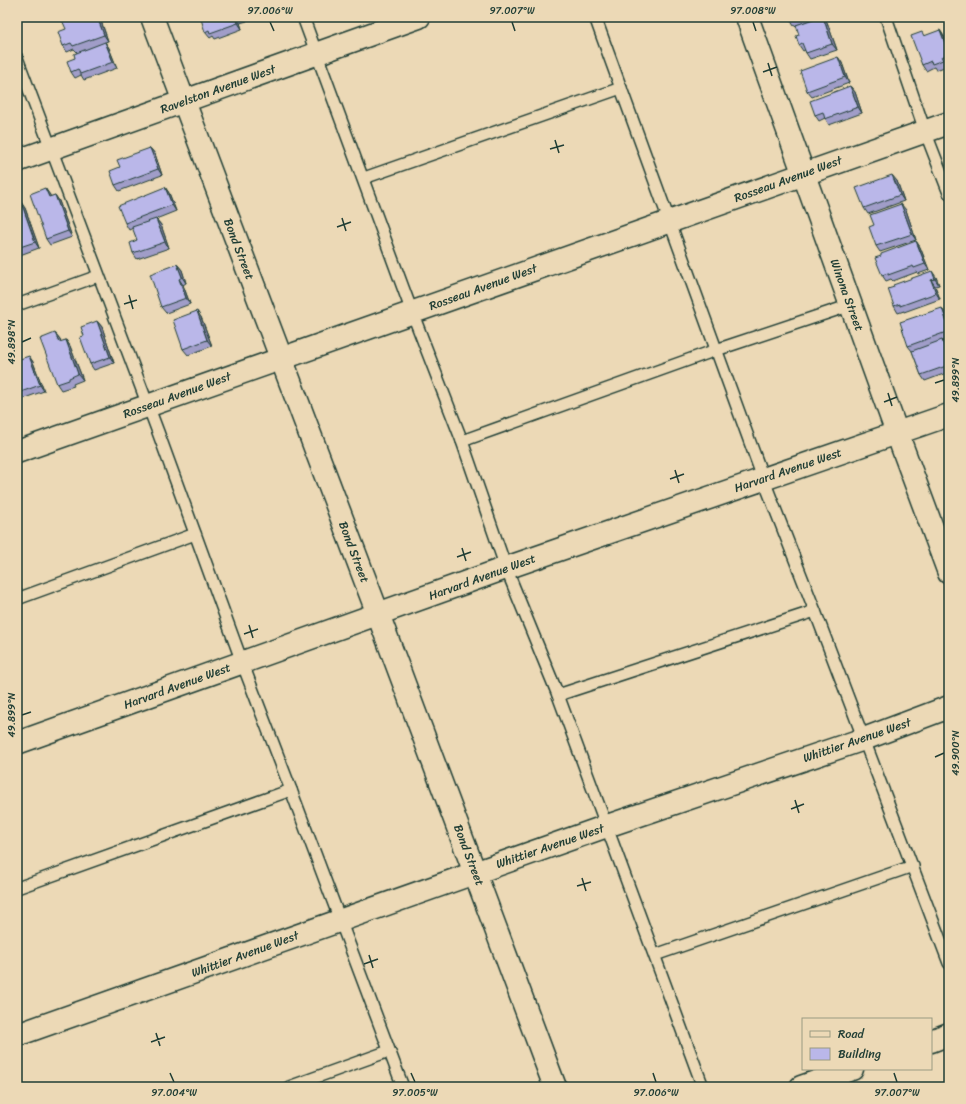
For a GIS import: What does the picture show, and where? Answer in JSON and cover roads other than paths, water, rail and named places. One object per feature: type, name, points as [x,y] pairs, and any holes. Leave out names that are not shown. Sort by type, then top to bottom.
[{"type":"street","name":"Bond Street","points":[[152,17],[475,872],[554,1087]]},
{"type":"street","name":"Ravelston Avenue West","points":[[17,160],[419,17]]},
{"type":"street","name":"Winona Street","points":[[747,17],[949,573]]},
{"type":"street","name":"Rosseau Avenue West","points":[[17,452],[949,122]]},
{"type":"street","name":"Harvard Avenue West","points":[[17,743],[506,568],[949,415]]},
{"type":"street","name":"Whittier Avenue West","points":[[17,1035],[475,872],[864,739],[949,707]]},
{"type":"street","points":[[932,1041],[949,1034]]},
{"type":"street","points":[[801,1087],[849,1070]]},
{"type":"lane","points":[[304,17],[412,312],[462,441],[506,568],[558,695],[704,1087]]},
{"type":"lane","points":[[595,17],[763,478],[949,962]]},
{"type":"lane","points":[[886,17],[925,131],[949,192]]},
{"type":"lane","points":[[17,58],[98,276],[148,405],[242,662],[403,1087]]},
{"type":"lane","points":[[364,178],[621,88]]},
{"type":"lane","points":[[17,305],[98,276]]},
{"type":"lane","points":[[462,441],[716,350],[851,304]]},
{"type":"lane","points":[[17,598],[196,534]]},
{"type":"lane","points":[[558,695],[815,611]]},
{"type":"lane","points":[[17,888],[291,790]]},
{"type":"lane","points":[[655,955],[913,866]]},
{"type":"lane","points":[[289,1087],[389,1051]]}]
